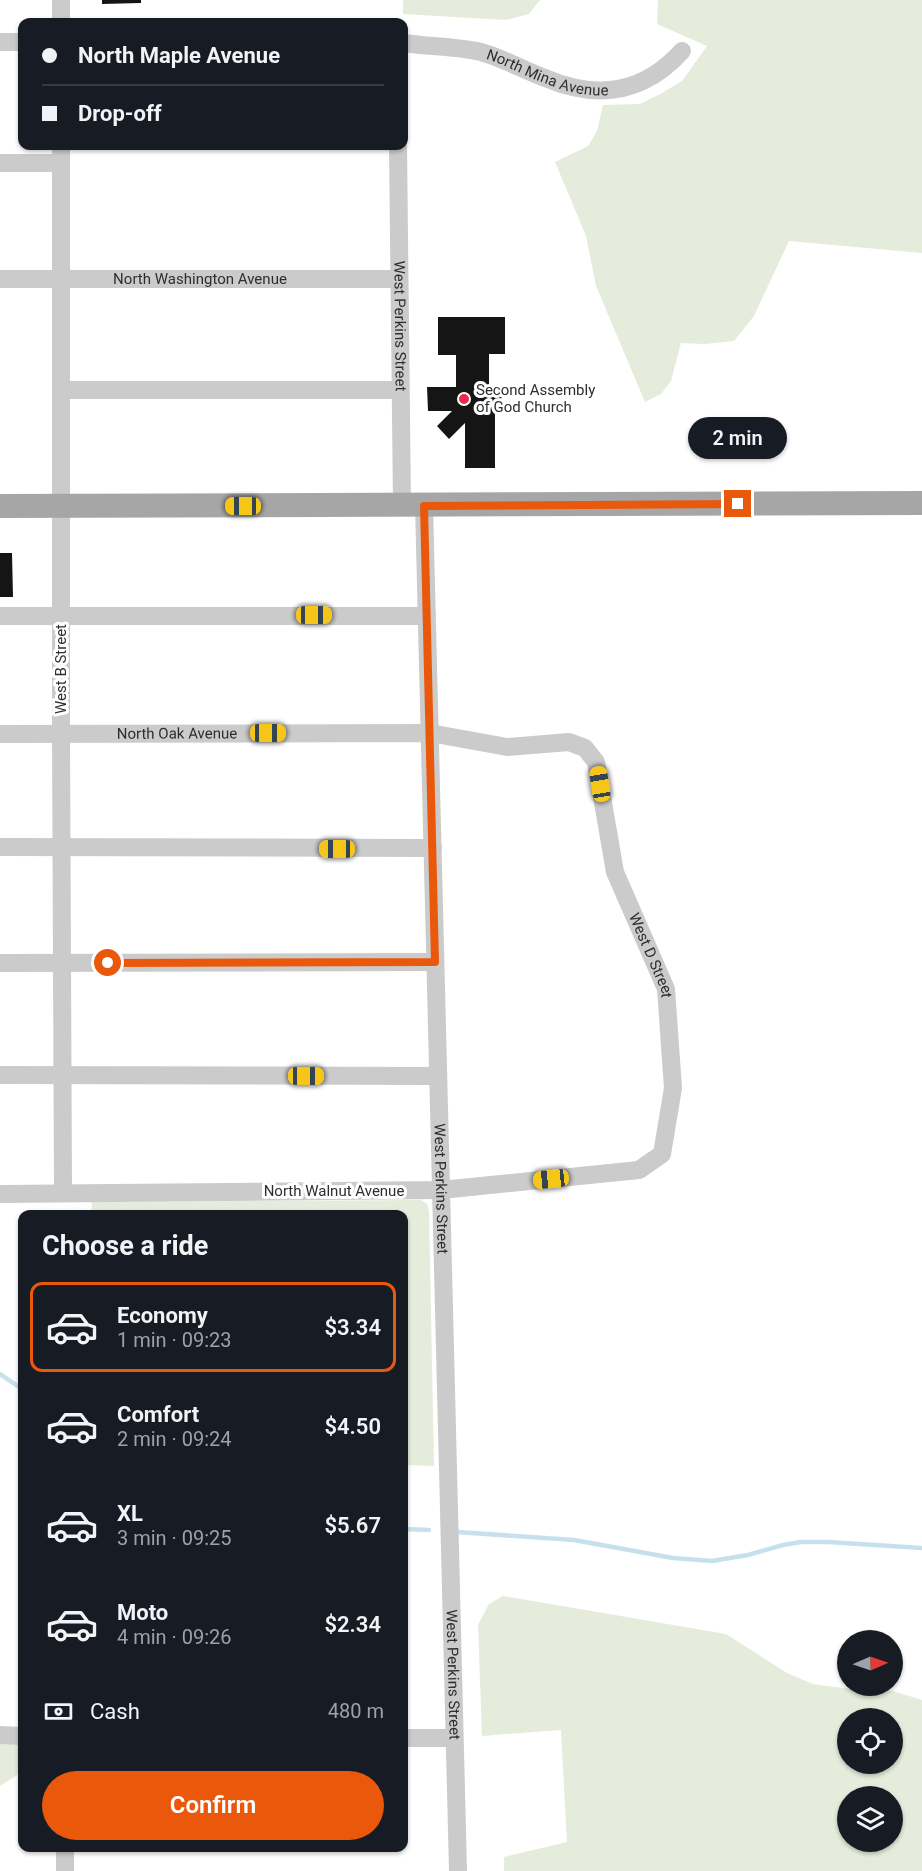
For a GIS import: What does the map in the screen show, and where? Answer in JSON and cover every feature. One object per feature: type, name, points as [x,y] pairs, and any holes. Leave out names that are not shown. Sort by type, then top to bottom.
[{"type":"main road","points":[[0,506],[922,503]]},
{"type":"street","points":[[61,0],[61,18]]},
{"type":"street","points":[[0,42],[18,42]]},
{"type":"street","name":"North Mina Avenue","points":[[408,43],[480,52],[553,82],[606,91],[629,87],[648,78],[666,67],[682,51]]},
{"type":"street","name":"West Perkins Street","points":[[398,150],[400,390],[427,616],[458,1871]]},
{"type":"street","points":[[0,163],[61,154]]},
{"type":"street","name":"West B Street","points":[[61,154],[63,1192]]},
{"type":"street","name":"North Washington Avenue","points":[[0,279],[399,279]]},
{"type":"street","points":[[61,390],[400,390]]},
{"type":"street","points":[[0,616],[427,616]]},
{"type":"street","name":"North Oak Avenue","points":[[0,734],[430,733],[507,747],[569,742],[585,748],[596,762]]},
{"type":"street","name":"West D Street","points":[[596,762],[615,872],[666,989],[673,1088],[662,1154]]},
{"type":"street","points":[[0,847],[433,848]]},
{"type":"street","points":[[0,963],[435,962]]},
{"type":"street","points":[[0,1076],[438,1076]]},
{"type":"street","name":"North Walnut Avenue","points":[[0,1194],[441,1190],[639,1170],[662,1154]]},
{"type":"street","points":[[0,1735],[18,1736]]},
{"type":"street","points":[[408,1738],[454,1738]]},
{"type":"street","points":[[65,1852],[65,1871]]},
{"type":"green space","points":[[403,0],[540,0],[529,14],[506,20],[403,14]]},
{"type":"green space","points":[[658,0],[922,0],[922,253],[789,241],[754,316],[734,341],[704,344],[681,343],[671,381],[661,394],[645,402],[596,286],[586,236],[555,162],[588,146],[597,131],[603,105],[640,104],[662,93],[682,81],[707,46],[657,24]]},
{"type":"green space","points":[[421,1200],[427,1204],[429,1211],[434,1466],[408,1465],[408,1210],[91,1210],[92,1202]]},
{"type":"green space","points":[[503,1596],[726,1634],[787,1673],[813,1684],[837,1687],[837,1696],[903,1696],[903,1694],[922,1700],[922,1871],[504,1871],[504,1857],[567,1842],[561,1730],[482,1736],[478,1625],[489,1604]]},
{"type":"green space","points":[[0,1742],[18,1742],[18,1775],[0,1786]]},
{"type":"building","points":[[102,0],[141,0],[141,3],[102,4]]},
{"type":"building","name":"Second Assembly of God Church","points":[[438,317],[505,317],[505,354],[489,354],[489,387],[501,387],[502,411],[495,411],[495,468],[465,468],[465,423],[449,439],[437,426],[452,411],[428,411],[427,387],[456,387],[456,355],[438,355]]},
{"type":"building","points":[[0,553],[12,553],[13,597],[0,597]]},
{"type":"waterway","points":[[0,1374],[18,1386]]},
{"type":"waterway","points":[[408,1529],[429,1530]]},
{"type":"waterway","points":[[457,1532],[574,1540],[673,1558],[712,1561],[801,1542],[922,1548]]},
{"type":"place","name":"Second Assembly of God Church","points":[[464,399]]},
{"type":"route","points":[[108,963],[435,962],[424,506],[738,504]]}]
